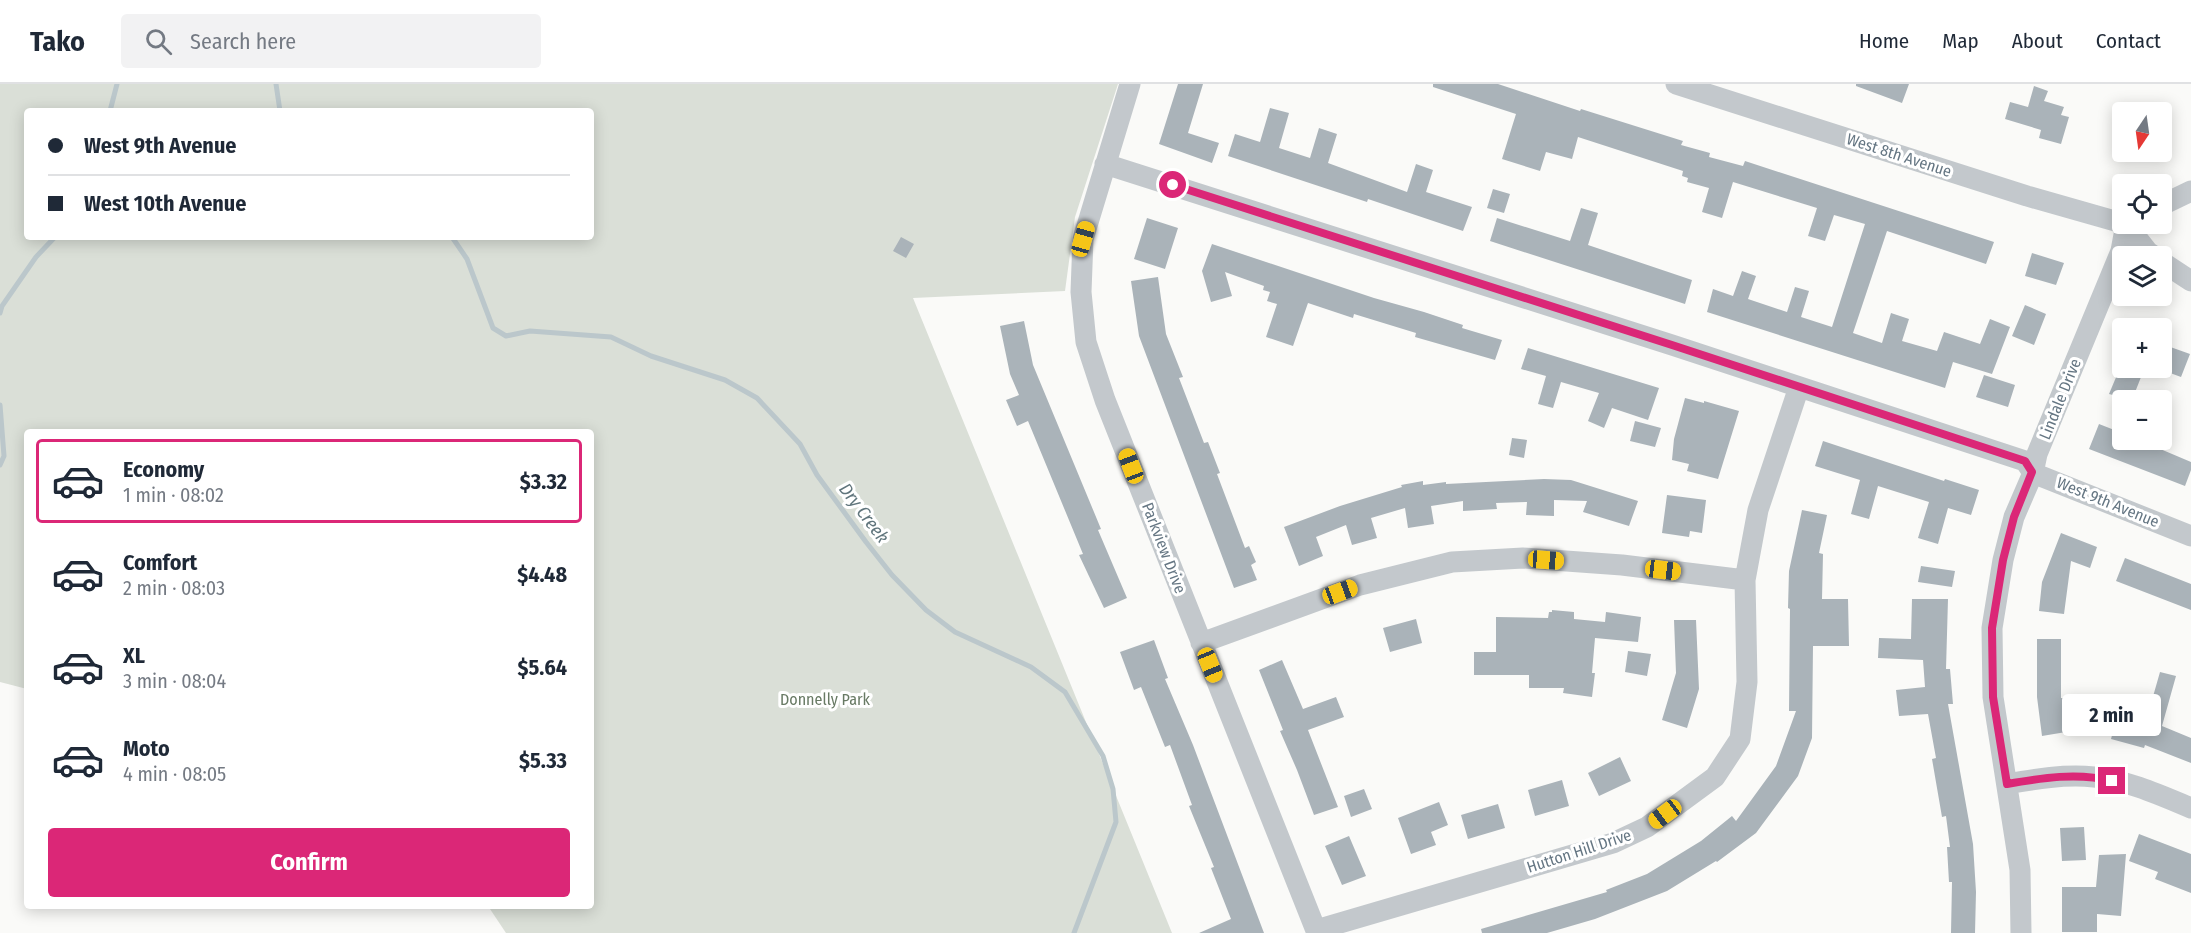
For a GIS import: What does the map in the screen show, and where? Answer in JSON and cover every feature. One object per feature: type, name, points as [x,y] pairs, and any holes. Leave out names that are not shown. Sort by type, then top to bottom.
[{"type":"street","name":"Parkview Drive","points":[[1130,84],[1083,239],[1081,292],[1086,342],[1105,400],[1316,931]]},
{"type":"street","name":"West 8th Avenue","points":[[1676,84],[2027,196],[2112,220]]},
{"type":"street","name":"West 9th Avenue","points":[[1105,164],[2025,461],[2032,472],[2191,536]]},
{"type":"street","points":[[2172,201],[2191,191]]},
{"type":"street","name":"Lindale Drive","points":[[2021,933],[2020,870],[1993,697],[1992,628],[2003,560],[2012,528],[2037,454],[2121,251],[2123,234]]},
{"type":"street","points":[[2133,234],[2143,246]]},
{"type":"street","points":[[2172,268],[2191,280]]},
{"type":"street","name":"Hutton Hill Drive","points":[[1316,931],[1613,843],[1647,828],[1715,777],[1740,739],[1747,682],[1745,579],[1758,510],[1799,387]]},
{"type":"street","points":[[1201,643],[1360,585],[1452,562],[1523,558],[1622,565],[1745,579]]},
{"type":"street","points":[[2007,784],[2054,776],[2095,777],[2147,790],[2191,808]]},
{"type":"green space","name":"Donnelly Park","points":[[0,84],[1118,84],[1075,217],[1065,291],[913,298],[1172,933],[506,933],[490,909],[594,909],[594,429],[24,429],[24,688],[0,682]]},
{"type":"building","points":[[1178,84],[1203,84],[1188,133],[1219,143],[1212,163],[1159,144]]},
{"type":"building","points":[[1433,84],[1498,84],[1683,141],[1681,145],[1710,153],[1709,157],[1743,166],[1745,161],[1994,242],[1986,264],[1887,231],[1853,333],[1882,343],[1891,313],[1909,319],[1902,341],[1937,351],[1944,332],[1980,344],[1990,319],[2010,327],[1992,374],[1953,362],[1945,388],[1707,312],[1713,289],[1733,296],[1742,271],[1756,276],[1748,299],[1787,312],[1795,287],[1809,291],[1801,317],[1832,327],[1865,224],[1834,215],[1825,241],[1808,236],[1817,208],[1733,182],[1722,218],[1702,212],[1709,188],[1687,182],[1688,178],[1682,176],[1683,171],[1578,137],[1572,159],[1546,152],[1540,171],[1502,159],[1516,114],[1433,87]]},
{"type":"building","points":[[1856,84],[1909,84],[1902,103],[1856,86]]},
{"type":"building","points":[[2034,86],[2048,91],[2044,101],[2064,107],[2061,115],[2069,117],[2061,144],[2039,138],[2041,130],[2005,119],[2010,102],[2028,107]]},
{"type":"building","points":[[1270,108],[1289,113],[1279,148],[1310,158],[1319,128],[1337,134],[1328,163],[1407,192],[1416,164],[1433,170],[1426,192],[1472,207],[1463,231],[1228,156],[1235,134],[1260,142]]},
{"type":"building","points":[[1493,189],[1510,194],[1504,213],[1487,208]]},
{"type":"building","points":[[1581,208],[1598,213],[1588,245],[1692,280],[1685,304],[1490,241],[1497,218],[1570,241]]},
{"type":"building","points":[[1147,218],[1178,228],[1165,269],[1134,259]]},
{"type":"building","points":[[901,237],[914,244],[906,258],[893,251]]},
{"type":"building","points":[[1212,244],[1374,298],[1424,312],[1463,325],[1462,328],[1502,340],[1495,360],[1415,337],[1416,333],[1354,314],[1353,318],[1308,303],[1293,346],[1266,337],[1277,304],[1267,301],[1270,292],[1263,290],[1264,286],[1225,272],[1232,296],[1211,302],[1202,271]]},
{"type":"building","points":[[2032,253],[2064,263],[2056,285],[2025,276]]},
{"type":"building","points":[[1158,277],[1166,334],[1183,377],[1179,378],[1204,443],[1208,442],[1220,473],[1217,474],[1245,548],[1249,546],[1256,562],[1251,565],[1257,580],[1234,588],[1139,336],[1131,281]]},
{"type":"building","points":[[2025,305],[2046,314],[2034,345],[2012,336]]},
{"type":"building","points":[[1024,321],[1033,365],[1127,598],[1104,608],[1079,555],[1083,554],[1028,421],[1017,426],[1006,400],[1019,395],[1010,374],[1000,326]]},
{"type":"building","points":[[1528,348],[1659,388],[1648,420],[1612,408],[1604,428],[1588,421],[1599,393],[1561,382],[1553,408],[1538,404],[1546,376],[1521,369]]},
{"type":"building","points":[[2172,348],[2190,354],[2181,377],[2172,374]]},
{"type":"building","points":[[1984,375],[2015,385],[2008,407],[1976,397]]},
{"type":"building","points":[[2116,378],[2141,378],[2136,390],[2112,390],[2112,395],[2109,394]]},
{"type":"building","points":[[1685,398],[1739,411],[1718,479],[1687,471],[1689,464],[1672,460],[1674,439]]},
{"type":"building","points":[[1635,421],[1661,428],[1655,447],[1630,441]]},
{"type":"building","points":[[2099,424],[2112,429],[2112,450],[2163,450],[2191,462],[2191,470],[2185,486],[2089,449]]},
{"type":"building","points":[[1512,438],[1527,440],[1524,458],[1509,455]]},
{"type":"building","points":[[1823,441],[1944,481],[1945,479],[1979,490],[1971,515],[1948,508],[1938,544],[1918,538],[1929,502],[1878,486],[1869,519],[1851,514],[1860,480],[1815,466]]},
{"type":"building","points":[[1544,479],[1571,480],[1638,501],[1629,526],[1583,512],[1587,501],[1554,500],[1554,516],[1526,515],[1527,502],[1496,503],[1497,509],[1463,511],[1463,501],[1431,506],[1434,524],[1408,528],[1405,508],[1371,518],[1377,538],[1352,545],[1346,525],[1316,537],[1323,556],[1299,566],[1284,527],[1340,506],[1402,487],[1401,485],[1423,481],[1423,485],[1446,482],[1446,484]]},
{"type":"building","points":[[1667,495],[1706,500],[1702,533],[1690,531],[1689,537],[1662,533]]},
{"type":"building","points":[[1802,510],[1827,515],[1819,553],[1823,554],[1822,599],[1848,599],[1849,646],[1813,646],[1812,738],[1798,776],[1756,833],[1717,862],[1667,891],[1595,919],[1547,933],[1482,933],[1481,929],[1607,892],[1606,890],[1647,874],[1701,841],[1732,816],[1736,821],[1776,766],[1796,711],[1789,711],[1789,571]]},
{"type":"building","points":[[2061,533],[2097,547],[2090,568],[2071,561],[2064,614],[2039,611],[2042,582]]},
{"type":"building","points":[[2125,558],[2191,584],[2191,610],[2116,581]]},
{"type":"building","points":[[1921,566],[1955,571],[1952,587],[1918,582]]},
{"type":"building","points":[[1912,599],[1948,599],[1946,669],[1950,669],[1953,704],[1948,704],[1973,844],[1976,892],[1975,933],[1951,933],[1952,882],[1949,882],[1947,847],[1950,847],[1946,816],[1942,817],[1932,759],[1936,758],[1928,714],[1899,716],[1896,690],[1925,687],[1923,660],[1878,658],[1879,638],[1911,639]]},
{"type":"building","points":[[1552,610],[1574,612],[1574,619],[1605,622],[1606,612],[1641,617],[1638,642],[1595,638],[1592,697],[1563,693],[1564,688],[1529,688],[1529,675],[1474,675],[1474,652],[1496,652],[1496,617],[1548,618]]},
{"type":"building","points":[[1416,619],[1422,643],[1390,652],[1383,628]]},
{"type":"building","points":[[1674,620],[1696,620],[1699,689],[1687,728],[1662,720],[1676,673]]},
{"type":"building","points":[[2037,639],[2061,639],[2061,698],[2089,698],[2089,717],[2064,717],[2066,732],[2042,736],[2037,697]]},
{"type":"building","points":[[1154,640],[1168,678],[1165,679],[1193,745],[1264,933],[1199,933],[1231,919],[1211,868],[1214,867],[1189,806],[1192,805],[1170,745],[1165,747],[1141,687],[1134,690],[1120,652]]},
{"type":"building","points":[[1628,651],[1651,654],[1647,676],[1625,672]]},
{"type":"building","points":[[1282,660],[1303,709],[1336,697],[1344,717],[1308,730],[1338,807],[1314,815],[1280,731],[1283,730],[1259,670]]},
{"type":"building","points":[[2160,672],[2176,676],[2162,726],[2191,738],[2191,763],[2145,745],[2144,748],[2111,739],[2118,713],[2125,715],[2129,701],[2150,707]]},
{"type":"building","points":[[1620,757],[1631,781],[1599,796],[1588,773]]},
{"type":"building","points":[[1562,780],[1569,806],[1535,816],[1528,790]]},
{"type":"building","points":[[1364,789],[1372,809],[1351,817],[1344,796]]},
{"type":"building","points":[[1439,802],[1448,825],[1431,832],[1436,845],[1411,854],[1398,818]]},
{"type":"building","points":[[1498,804],[1505,828],[1468,839],[1461,815]]},
{"type":"building","points":[[2084,827],[2086,860],[2062,861],[2060,828]]},
{"type":"building","points":[[2139,834],[2191,854],[2191,893],[2155,879],[2158,872],[2129,861]]},
{"type":"building","points":[[1349,836],[1366,876],[1342,885],[1325,846]]},
{"type":"building","points":[[2126,854],[2121,916],[2097,914],[2097,932],[2062,932],[2062,887],[2096,887],[2099,855]]},
{"type":"waterway","points":[[111,108],[117,84]]},
{"type":"waterway","name":"Dry Creek","points":[[276,84],[280,108]]},
{"type":"waterway","points":[[0,313],[2,306],[36,257],[52,240]]},
{"type":"waterway","name":"Dry Creek","points":[[454,240],[467,259],[493,328],[506,336],[530,331],[611,337],[651,356],[725,380],[757,398],[800,444],[817,475],[866,542],[892,575],[926,610],[955,632],[1031,667],[1065,692],[1103,756],[1113,789],[1116,822],[1074,933]]},
{"type":"waterway","points":[[0,405],[4,456],[0,465]]},
{"type":"route","points":[[1173,185],[2025,461],[2032,472],[2014,517],[2003,560],[1992,628],[1993,697],[2007,784],[2054,776],[2095,777],[2112,781]]}]
